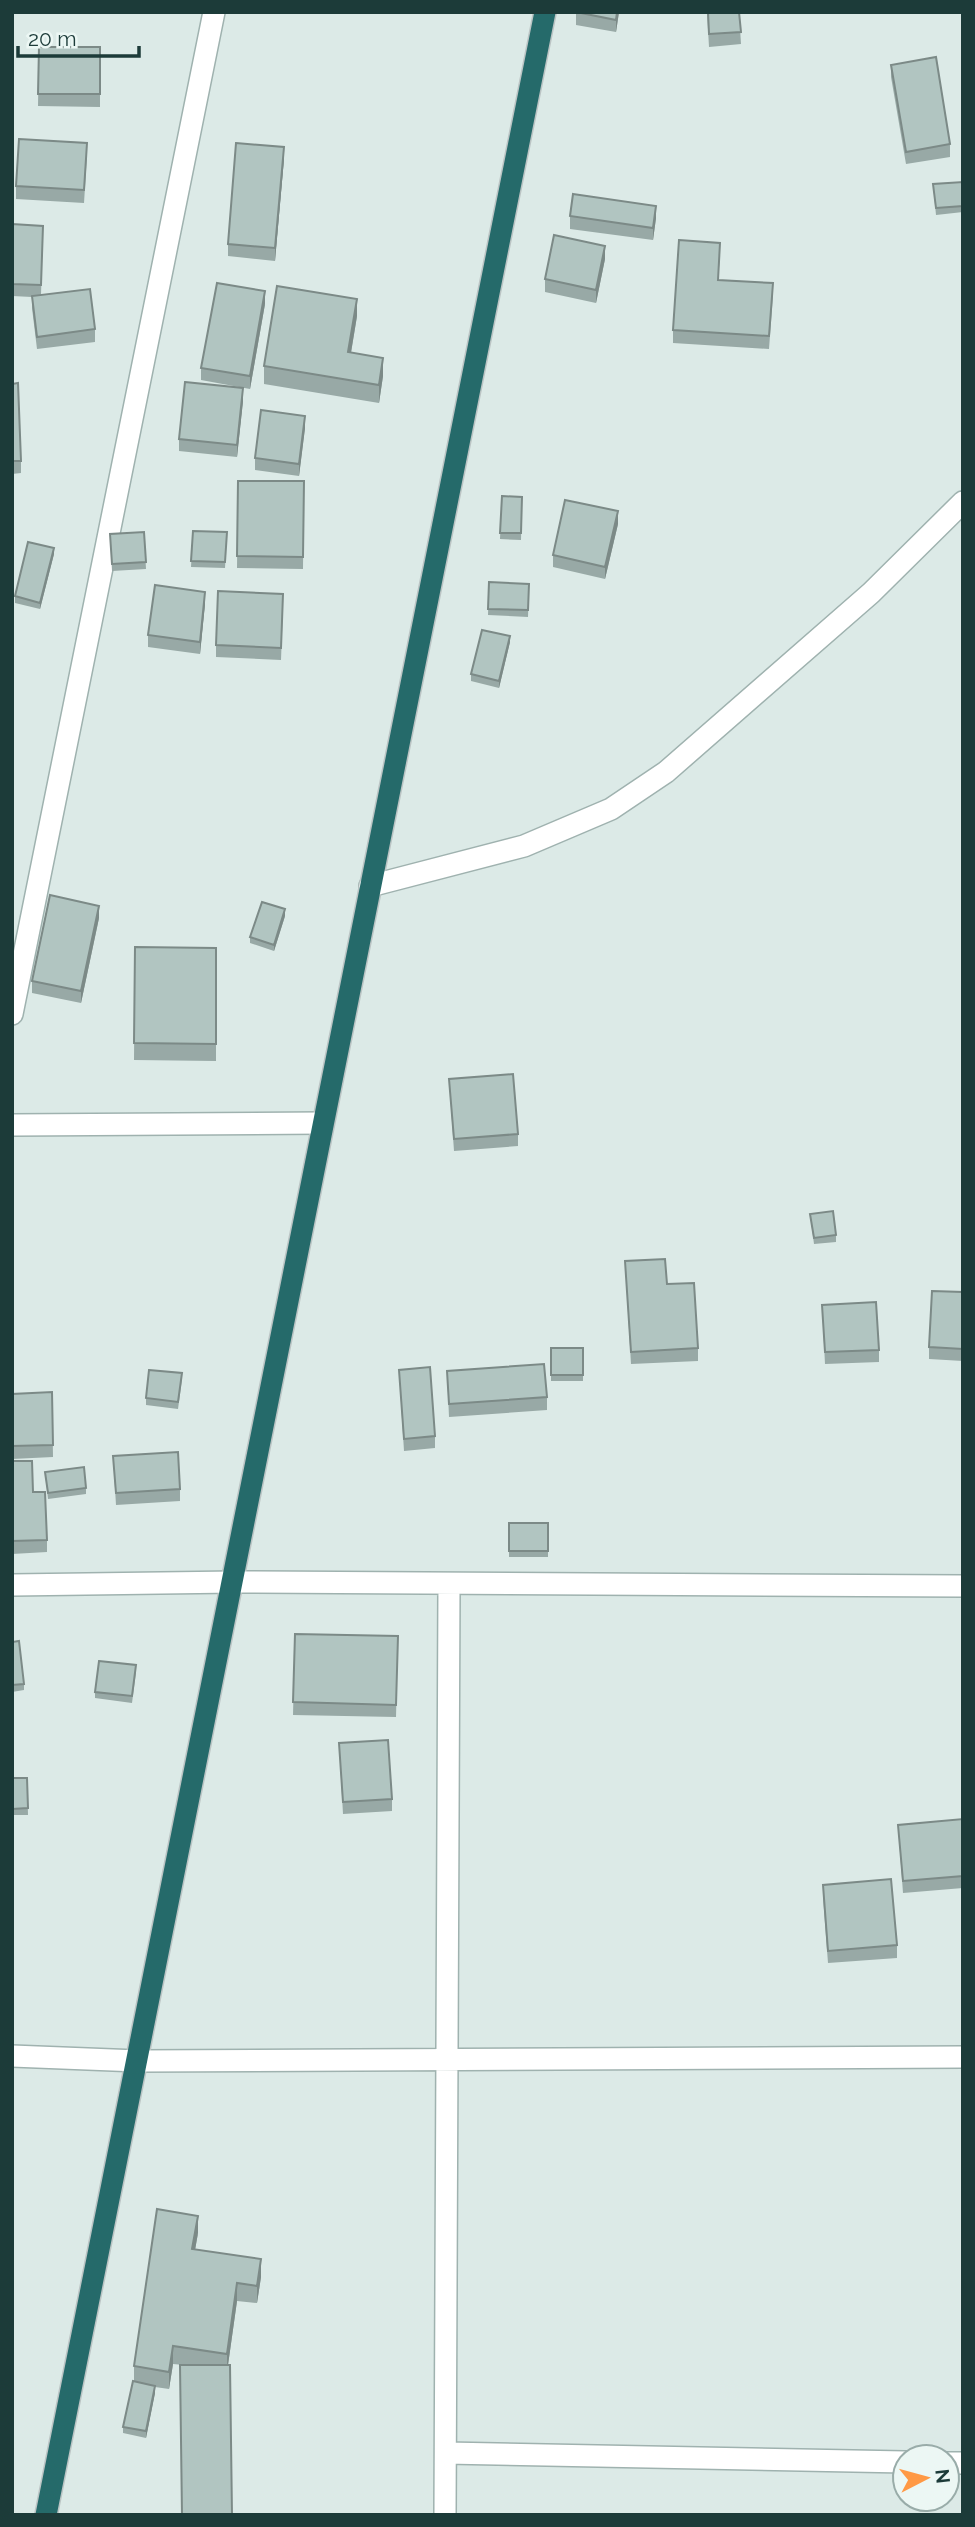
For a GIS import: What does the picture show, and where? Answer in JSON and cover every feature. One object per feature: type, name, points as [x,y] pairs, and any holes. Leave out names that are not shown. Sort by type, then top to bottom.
[{"type":"highway","points":[[46,2515],[545,12]]},
{"type":"street","points":[[12,1014],[214,12]]},
{"type":"street","points":[[370,886],[524,846],[611,809],[666,772],[687,754],[871,593],[963,502]]},
{"type":"street","points":[[12,1125],[323,1123]]},
{"type":"street","points":[[12,1585],[234,1582],[963,1586]]},
{"type":"street","points":[[445,2515],[449,1584]]},
{"type":"street","points":[[12,2056],[138,2061],[963,2057]]},
{"type":"street","points":[[446,2453],[891,2462]]},
{"type":"building","points":[[576,12],[617,12],[616,20]]},
{"type":"building","points":[[708,12],[739,12],[741,32],[709,34]]},
{"type":"building","points":[[39,47],[100,47],[100,94],[38,94]]},
{"type":"building","points":[[936,57],[950,144],[906,152],[891,65]]},
{"type":"building","points":[[19,139],[87,143],[84,190],[16,186]]},
{"type":"building","points":[[236,143],[284,147],[275,248],[228,244]]},
{"type":"building","points":[[963,182],[963,206],[936,208],[933,184]]},
{"type":"building","points":[[573,194],[656,206],[653,228],[570,216]]},
{"type":"building","points":[[12,224],[43,226],[41,285],[12,284]]},
{"type":"building","points":[[554,235],[605,246],[596,290],[545,279]]},
{"type":"building","points":[[679,240],[720,243],[718,280],[773,283],[769,336],[673,330]]},
{"type":"building","points":[[217,283],[265,291],[250,376],[201,368]]},
{"type":"building","points":[[277,286],[357,299],[348,352],[383,358],[379,385],[264,366]]},
{"type":"building","points":[[90,289],[95,329],[37,337],[32,296]]},
{"type":"building","points":[[185,382],[243,388],[237,445],[179,439]]},
{"type":"building","points":[[18,383],[21,461],[12,461],[12,384]]},
{"type":"building","points":[[261,410],[305,416],[299,464],[255,458]]},
{"type":"building","points":[[238,481],[304,481],[303,557],[237,556]]},
{"type":"building","points":[[502,496],[522,497],[521,533],[500,533]]},
{"type":"building","points":[[565,500],[618,511],[605,567],[553,555]]},
{"type":"building","points":[[193,531],[227,532],[225,562],[191,561]]},
{"type":"building","points":[[144,532],[146,562],[112,564],[110,534]]},
{"type":"building","points":[[28,542],[54,548],[40,603],[15,596]]},
{"type":"building","points":[[489,582],[529,584],[528,610],[488,609]]},
{"type":"building","points":[[155,585],[205,592],[200,642],[148,635]]},
{"type":"building","points":[[218,591],[283,594],[281,648],[216,645]]},
{"type":"building","points":[[482,630],[510,636],[499,681],[471,674]]},
{"type":"building","points":[[50,895],[99,906],[81,991],[32,981]]},
{"type":"building","points":[[262,902],[285,909],[274,945],[250,937]]},
{"type":"building","points":[[135,947],[216,948],[216,1044],[134,1043]]},
{"type":"building","points":[[513,1074],[518,1134],[454,1139],[449,1079]]},
{"type":"building","points":[[833,1211],[836,1235],[814,1238],[810,1214]]},
{"type":"building","points":[[665,1259],[667,1284],[694,1283],[698,1348],[631,1352],[625,1261]]},
{"type":"building","points":[[932,1291],[963,1292],[963,1349],[929,1347]]},
{"type":"building","points":[[876,1302],[879,1350],[825,1352],[822,1305]]},
{"type":"building","points":[[551,1348],[583,1348],[583,1375],[551,1375]]},
{"type":"building","points":[[544,1364],[547,1397],[449,1404],[447,1371]]},
{"type":"building","points":[[430,1367],[435,1436],[404,1439],[399,1370]]},
{"type":"building","points":[[149,1370],[182,1373],[178,1402],[146,1398]]},
{"type":"building","points":[[52,1392],[53,1445],[12,1446],[12,1394]]},
{"type":"building","points":[[178,1452],[180,1489],[116,1493],[113,1456]]},
{"type":"building","points":[[12,1461],[32,1461],[33,1492],[45,1492],[47,1540],[12,1541]]},
{"type":"building","points":[[84,1467],[86,1488],[48,1493],[45,1472]]},
{"type":"building","points":[[509,1523],[548,1523],[548,1551],[509,1551]]},
{"type":"building","points":[[295,1634],[398,1636],[396,1705],[293,1702]]},
{"type":"building","points":[[19,1641],[24,1684],[12,1685],[12,1642]]},
{"type":"building","points":[[99,1661],[136,1665],[132,1696],[95,1692]]},
{"type":"building","points":[[388,1740],[392,1799],[343,1802],[339,1743]]},
{"type":"building","points":[[12,1778],[27,1778],[28,1808],[12,1809]]},
{"type":"building","points":[[963,1819],[963,1876],[903,1881],[898,1825]]},
{"type":"building","points":[[891,1879],[897,1945],[828,1951],[823,1885]]},
{"type":"building","points":[[157,2209],[198,2216],[192,2249],[261,2259],[257,2286],[237,2283],[227,2354],[173,2346],[169,2372],[134,2366]]},
{"type":"building","points":[[180,2365],[230,2365],[232,2515],[182,2515]]},
{"type":"building","points":[[133,2381],[155,2386],[146,2431],[123,2427]]}]
